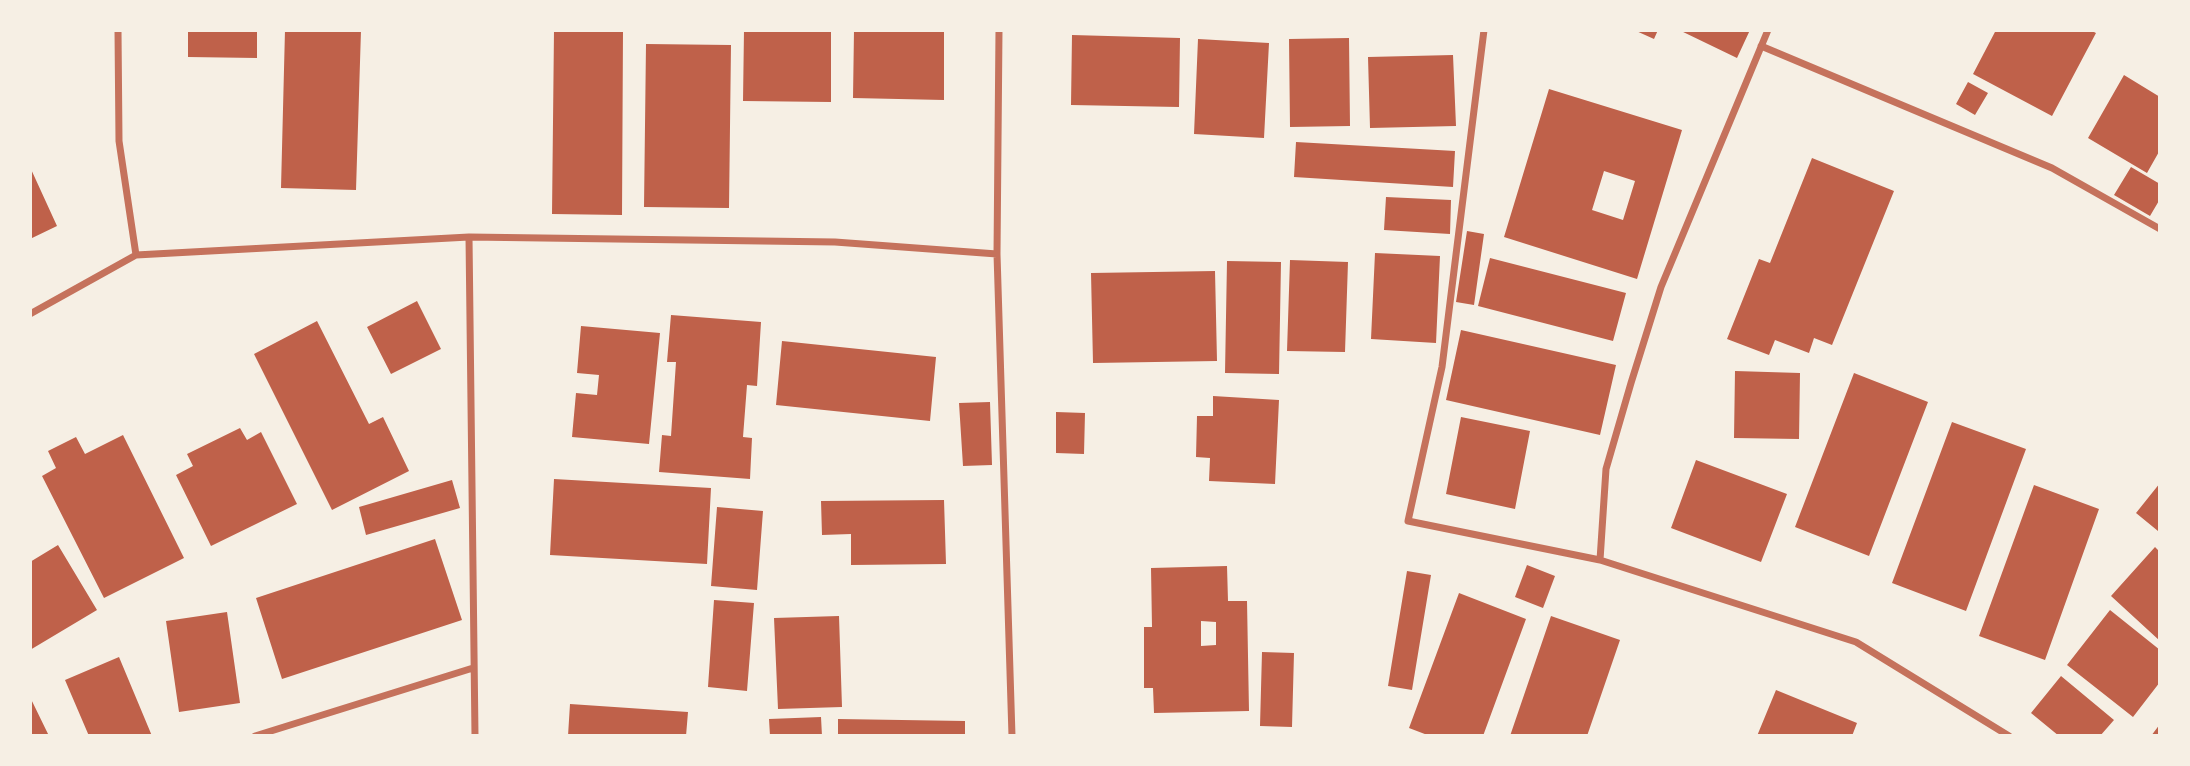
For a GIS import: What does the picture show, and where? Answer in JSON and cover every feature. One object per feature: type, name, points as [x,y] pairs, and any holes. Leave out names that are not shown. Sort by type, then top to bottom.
[{"type":"street","points":[[118,30],[119,141],[136,255]]},
{"type":"street","points":[[999,30],[997,254],[1012,736]]},
{"type":"street","points":[[1483,30],[1442,367],[1408,521],[1601,560],[1856,642],[2009,736]]},
{"type":"street","points":[[1601,560],[1606,469],[1634,371],[1661,287],[1768,30]]},
{"type":"street","points":[[1761,46],[2052,168],[2160,229]]},
{"type":"street","points":[[469,237],[475,736]]},
{"type":"street","points":[[30,314],[136,255],[469,237],[835,242],[997,254]]},
{"type":"street","points":[[255,736],[474,668]]},
{"type":"building","points":[[188,30],[257,30],[257,58],[188,57]]},
{"type":"building","points":[[285,30],[361,30],[356,190],[281,188]]},
{"type":"building","points":[[554,30],[623,30],[622,215],[552,214]]},
{"type":"building","points":[[744,30],[831,30],[831,102],[743,101]]},
{"type":"building","points":[[854,30],[944,30],[944,100],[853,98]]},
{"type":"building","points":[[1634,30],[1658,30],[1654,39]]},
{"type":"building","points":[[1679,30],[1750,30],[1737,58]]},
{"type":"building","points":[[1996,30],[2090,30],[2096,33],[2052,116],[1973,74]]},
{"type":"building","points":[[1072,35],[1180,38],[1179,107],[1071,105]]},
{"type":"building","points":[[1349,38],[1350,126],[1290,127],[1289,39]]},
{"type":"building","points":[[1198,39],[1269,43],[1264,138],[1194,134]]},
{"type":"building","points":[[646,44],[731,45],[729,208],[644,207]]},
{"type":"building","points":[[1453,55],[1456,126],[1370,128],[1368,57]]},
{"type":"building","points":[[2124,75],[2160,97],[2160,150],[2147,173],[2088,138]]},
{"type":"building","points":[[1968,82],[1988,93],[1975,115],[1956,104]]},
{"type":"building","points":[[1549,89],[1682,130],[1637,279],[1504,237]],"holes":[[[1604,171],[1635,181],[1623,220],[1592,210]]]},
{"type":"building","points":[[1296,142],[1455,151],[1453,187],[1294,177]]},
{"type":"building","points":[[1812,158],[1894,191],[1832,345],[1814,338],[1809,353],[1775,340],[1769,355],[1727,339],[1759,259],[1770,263]]},
{"type":"building","points":[[30,167],[57,226],[30,239]]},
{"type":"building","points":[[2131,167],[2160,184],[2160,199],[2150,216],[2114,195]]},
{"type":"building","points":[[1386,197],[1451,200],[1450,234],[1384,230]]},
{"type":"building","points":[[1467,231],[1484,234],[1474,305],[1456,302]]},
{"type":"building","points":[[1375,253],[1440,256],[1436,343],[1371,339]]},
{"type":"building","points":[[1490,258],[1626,293],[1613,341],[1478,306]]},
{"type":"building","points":[[1290,260],[1348,262],[1345,352],[1287,351]]},
{"type":"building","points":[[1227,261],[1281,262],[1279,374],[1225,373]]},
{"type":"building","points":[[1215,271],[1217,361],[1093,363],[1091,273]]},
{"type":"building","points":[[417,301],[441,349],[391,374],[367,327]]},
{"type":"building","points":[[671,315],[761,322],[757,386],[747,385],[743,437],[752,438],[750,479],[659,472],[662,435],[671,436],[676,362],[667,362]]},
{"type":"building","points":[[317,321],[369,424],[383,417],[409,471],[332,510],[254,354]]},
{"type":"building","points":[[581,326],[660,333],[649,444],[572,437],[576,393],[597,395],[599,375],[577,373]]},
{"type":"building","points":[[1461,330],[1616,365],[1600,435],[1446,400]]},
{"type":"building","points":[[782,341],[936,357],[930,421],[776,405]]},
{"type":"building","points":[[1735,371],[1800,373],[1799,439],[1734,438]]},
{"type":"building","points":[[1854,373],[1928,402],[1869,556],[1795,527]]},
{"type":"building","points":[[1213,396],[1279,400],[1275,484],[1209,481],[1210,458],[1196,457],[1197,416],[1213,416]]},
{"type":"building","points":[[990,402],[992,465],[963,466],[959,403]]},
{"type":"building","points":[[1056,412],[1085,413],[1084,454],[1056,453]]},
{"type":"building","points":[[1461,417],[1530,431],[1515,509],[1446,494]]},
{"type":"building","points":[[1952,422],[2026,449],[1966,611],[1892,583]]},
{"type":"building","points":[[240,428],[247,440],[261,432],[297,504],[211,546],[176,475],[193,466],[187,454]]},
{"type":"building","points":[[123,435],[184,558],[104,598],[42,476],[56,468],[48,451],[76,437],[85,454]]},
{"type":"building","points":[[1696,460],[1787,494],[1761,562],[1671,528]]},
{"type":"building","points":[[554,479],[711,488],[707,564],[550,555]]},
{"type":"building","points":[[452,480],[460,508],[366,535],[359,507]]},
{"type":"building","points":[[2160,483],[2160,528],[2158,531],[2136,513]]},
{"type":"building","points":[[2034,485],[2099,509],[2045,660],[1979,636]]},
{"type":"building","points":[[944,500],[946,564],[851,565],[851,534],[822,535],[821,501]]},
{"type":"building","points":[[717,507],[763,511],[757,590],[711,586]]},
{"type":"building","points":[[435,539],[462,620],[282,679],[256,598]]},
{"type":"building","points":[[58,545],[97,610],[30,650],[30,562]]},
{"type":"building","points":[[2155,547],[2160,552],[2160,641],[2111,596]]},
{"type":"building","points":[[1527,565],[1555,576],[1543,608],[1515,597]]},
{"type":"building","points":[[1227,566],[1228,601],[1247,601],[1249,711],[1154,713],[1153,688],[1144,688],[1144,627],[1152,627],[1151,568]],"holes":[[[1201,621],[1216,622],[1216,645],[1201,646]]]},
{"type":"building","points":[[1407,571],[1431,575],[1412,690],[1388,686]]},
{"type":"building","points":[[1459,593],[1526,619],[1483,736],[1430,736],[1409,728]]},
{"type":"building","points":[[714,600],[754,603],[747,691],[708,687]]},
{"type":"building","points":[[2110,610],[2160,650],[2160,682],[2133,717],[2067,665]]},
{"type":"building","points":[[227,612],[240,703],[179,712],[166,621]]},
{"type":"building","points":[[839,616],[842,707],[778,709],[774,618]]},
{"type":"building","points":[[1551,616],[1620,640],[1587,736],[1510,736]]},
{"type":"building","points":[[1262,652],[1294,653],[1292,727],[1260,726]]},
{"type":"building","points":[[119,657],[152,736],[89,736],[65,680]]},
{"type":"building","points":[[2061,676],[2114,720],[2100,736],[2059,736],[2031,713]]},
{"type":"building","points":[[1776,690],[1857,723],[1852,736],[1757,736]]},
{"type":"building","points":[[30,697],[49,736],[30,736]]},
{"type":"building","points":[[570,704],[688,712],[686,736],[568,736]]},
{"type":"building","points":[[821,717],[822,736],[770,736],[769,719]]},
{"type":"building","points":[[838,719],[965,721],[965,736],[838,736]]},
{"type":"building","points":[[2160,724],[2160,736],[2151,736]]}]
